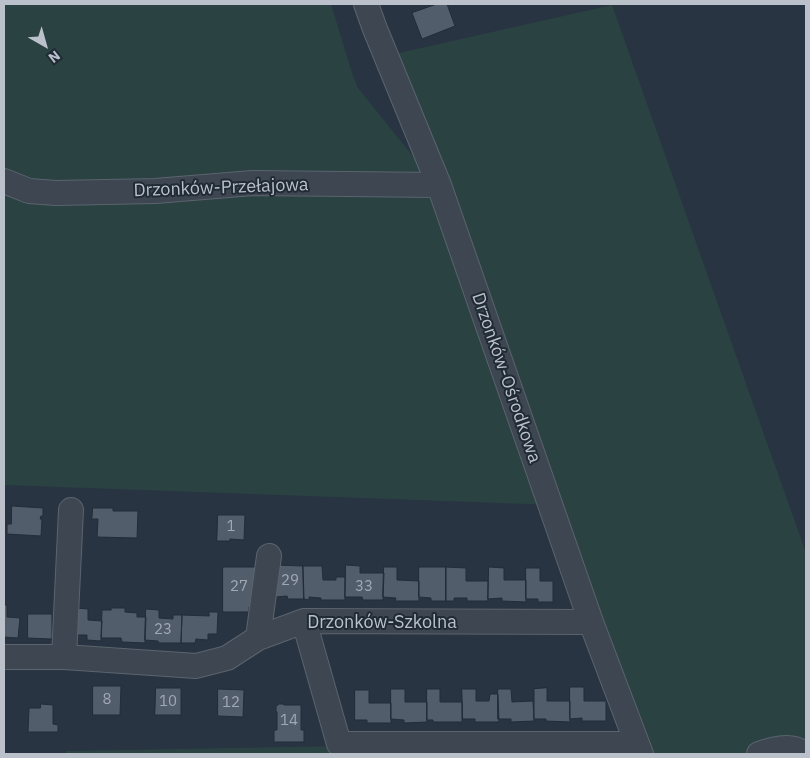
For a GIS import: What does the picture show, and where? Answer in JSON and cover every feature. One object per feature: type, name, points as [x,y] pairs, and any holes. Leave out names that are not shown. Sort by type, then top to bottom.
[{"type":"street","name":"Drzonków-Ośrodkowa","points":[[366,4],[439,185],[591,622],[639,749]]},
{"type":"street","name":"Drzonków-Przełajowa","points":[[4,181],[29,191],[56,193],[154,191],[252,183],[439,185]]},
{"type":"street","points":[[64,657],[71,510]]},
{"type":"street","points":[[258,638],[269,556]]},
{"type":"street","name":"Drzonków-Szkolna","points":[[4,657],[64,657],[196,666],[227,658],[258,638],[304,622],[591,622]]},
{"type":"street","points":[[304,622],[339,744],[639,749]]},
{"type":"street","points":[[759,754],[790,747],[804,754]]},
{"type":"green space","points":[[4,4],[331,4],[358,88],[445,196],[390,55],[612,5],[806,553],[806,749],[764,754],[66,754],[66,751],[449,744],[633,732],[555,505],[4,485]]},
{"type":"building","points":[[437,4],[447,4],[455,26],[422,39],[412,13]]},
{"type":"building","points":[[12,506],[43,508],[43,516],[40,519],[42,519],[41,536],[7,534],[7,524],[11,524]]},
{"type":"building","points":[[93,508],[113,508],[113,511],[138,511],[137,538],[97,537],[98,519],[92,519]]},
{"type":"building","points":[[218,515],[245,515],[244,540],[230,539],[230,541],[217,541]]},
{"type":"building","points":[[276,565],[303,566],[304,599],[288,599],[287,596],[276,597]]},
{"type":"building","points":[[346,565],[360,566],[360,573],[384,573],[383,600],[363,600],[362,597],[345,597]]},
{"type":"building","points":[[303,566],[322,566],[323,580],[336,580],[336,577],[345,577],[345,600],[321,600],[321,598],[309,597],[309,600],[304,599]]},
{"type":"building","points":[[223,567],[256,567],[256,607],[249,607],[249,612],[223,612]]},
{"type":"building","points":[[384,567],[397,567],[397,580],[419,581],[419,601],[395,601],[396,598],[383,597]]},
{"type":"building","points":[[419,567],[446,567],[446,601],[431,601],[431,598],[419,597]]},
{"type":"building","points":[[446,567],[466,568],[466,581],[488,581],[488,601],[467,601],[467,598],[454,598],[454,601],[446,601]]},
{"type":"building","points":[[489,567],[504,568],[504,580],[526,580],[526,602],[502,601],[502,598],[488,599]]},
{"type":"building","points":[[526,568],[540,568],[540,581],[553,581],[553,602],[538,602],[538,599],[526,599]]},
{"type":"building","points":[[4,605],[7,605],[7,617],[20,618],[18,638],[4,637]]},
{"type":"building","points":[[75,608],[88,609],[88,620],[102,621],[101,641],[87,640],[87,635],[75,635]]},
{"type":"building","points":[[111,608],[125,608],[125,612],[137,613],[137,617],[146,617],[145,643],[122,642],[121,638],[101,638],[102,610],[111,610]]},
{"type":"building","points":[[146,609],[159,610],[159,618],[173,619],[173,615],[182,615],[181,643],[159,643],[158,641],[145,640]]},
{"type":"building","points":[[209,612],[218,612],[217,634],[208,634],[208,640],[196,639],[195,643],[181,643],[182,615],[209,616]]},
{"type":"building","points":[[28,614],[52,614],[52,639],[28,638]]},
{"type":"building","points":[[93,686],[121,686],[120,715],[93,715]]},
{"type":"building","points":[[570,687],[584,687],[584,701],[606,701],[606,721],[582,721],[582,718],[570,719]]},
{"type":"building","points":[[156,688],[181,688],[181,715],[155,715]]},
{"type":"building","points":[[547,688],[547,701],[570,701],[570,722],[534,719],[534,689]]},
{"type":"building","points":[[218,689],[244,690],[243,717],[218,716]]},
{"type":"building","points":[[391,689],[405,689],[405,702],[427,702],[427,722],[404,723],[404,720],[391,719]]},
{"type":"building","points":[[427,689],[440,689],[440,702],[462,702],[462,722],[433,722],[433,720],[427,720]]},
{"type":"building","points":[[462,689],[476,689],[476,701],[489,701],[490,694],[498,694],[499,722],[475,722],[475,719],[463,719]]},
{"type":"building","points":[[498,689],[511,689],[512,702],[533,701],[534,721],[511,722],[511,719],[498,719]]},
{"type":"building","points":[[355,690],[369,690],[369,703],[391,703],[391,723],[367,723],[367,720],[355,720]]},
{"type":"building","points":[[41,704],[53,705],[53,724],[58,725],[58,732],[28,732],[29,708],[40,708]]},
{"type":"building","points":[[279,704],[301,705],[301,730],[304,730],[304,742],[274,742],[274,730],[277,730],[276,707]]}]
